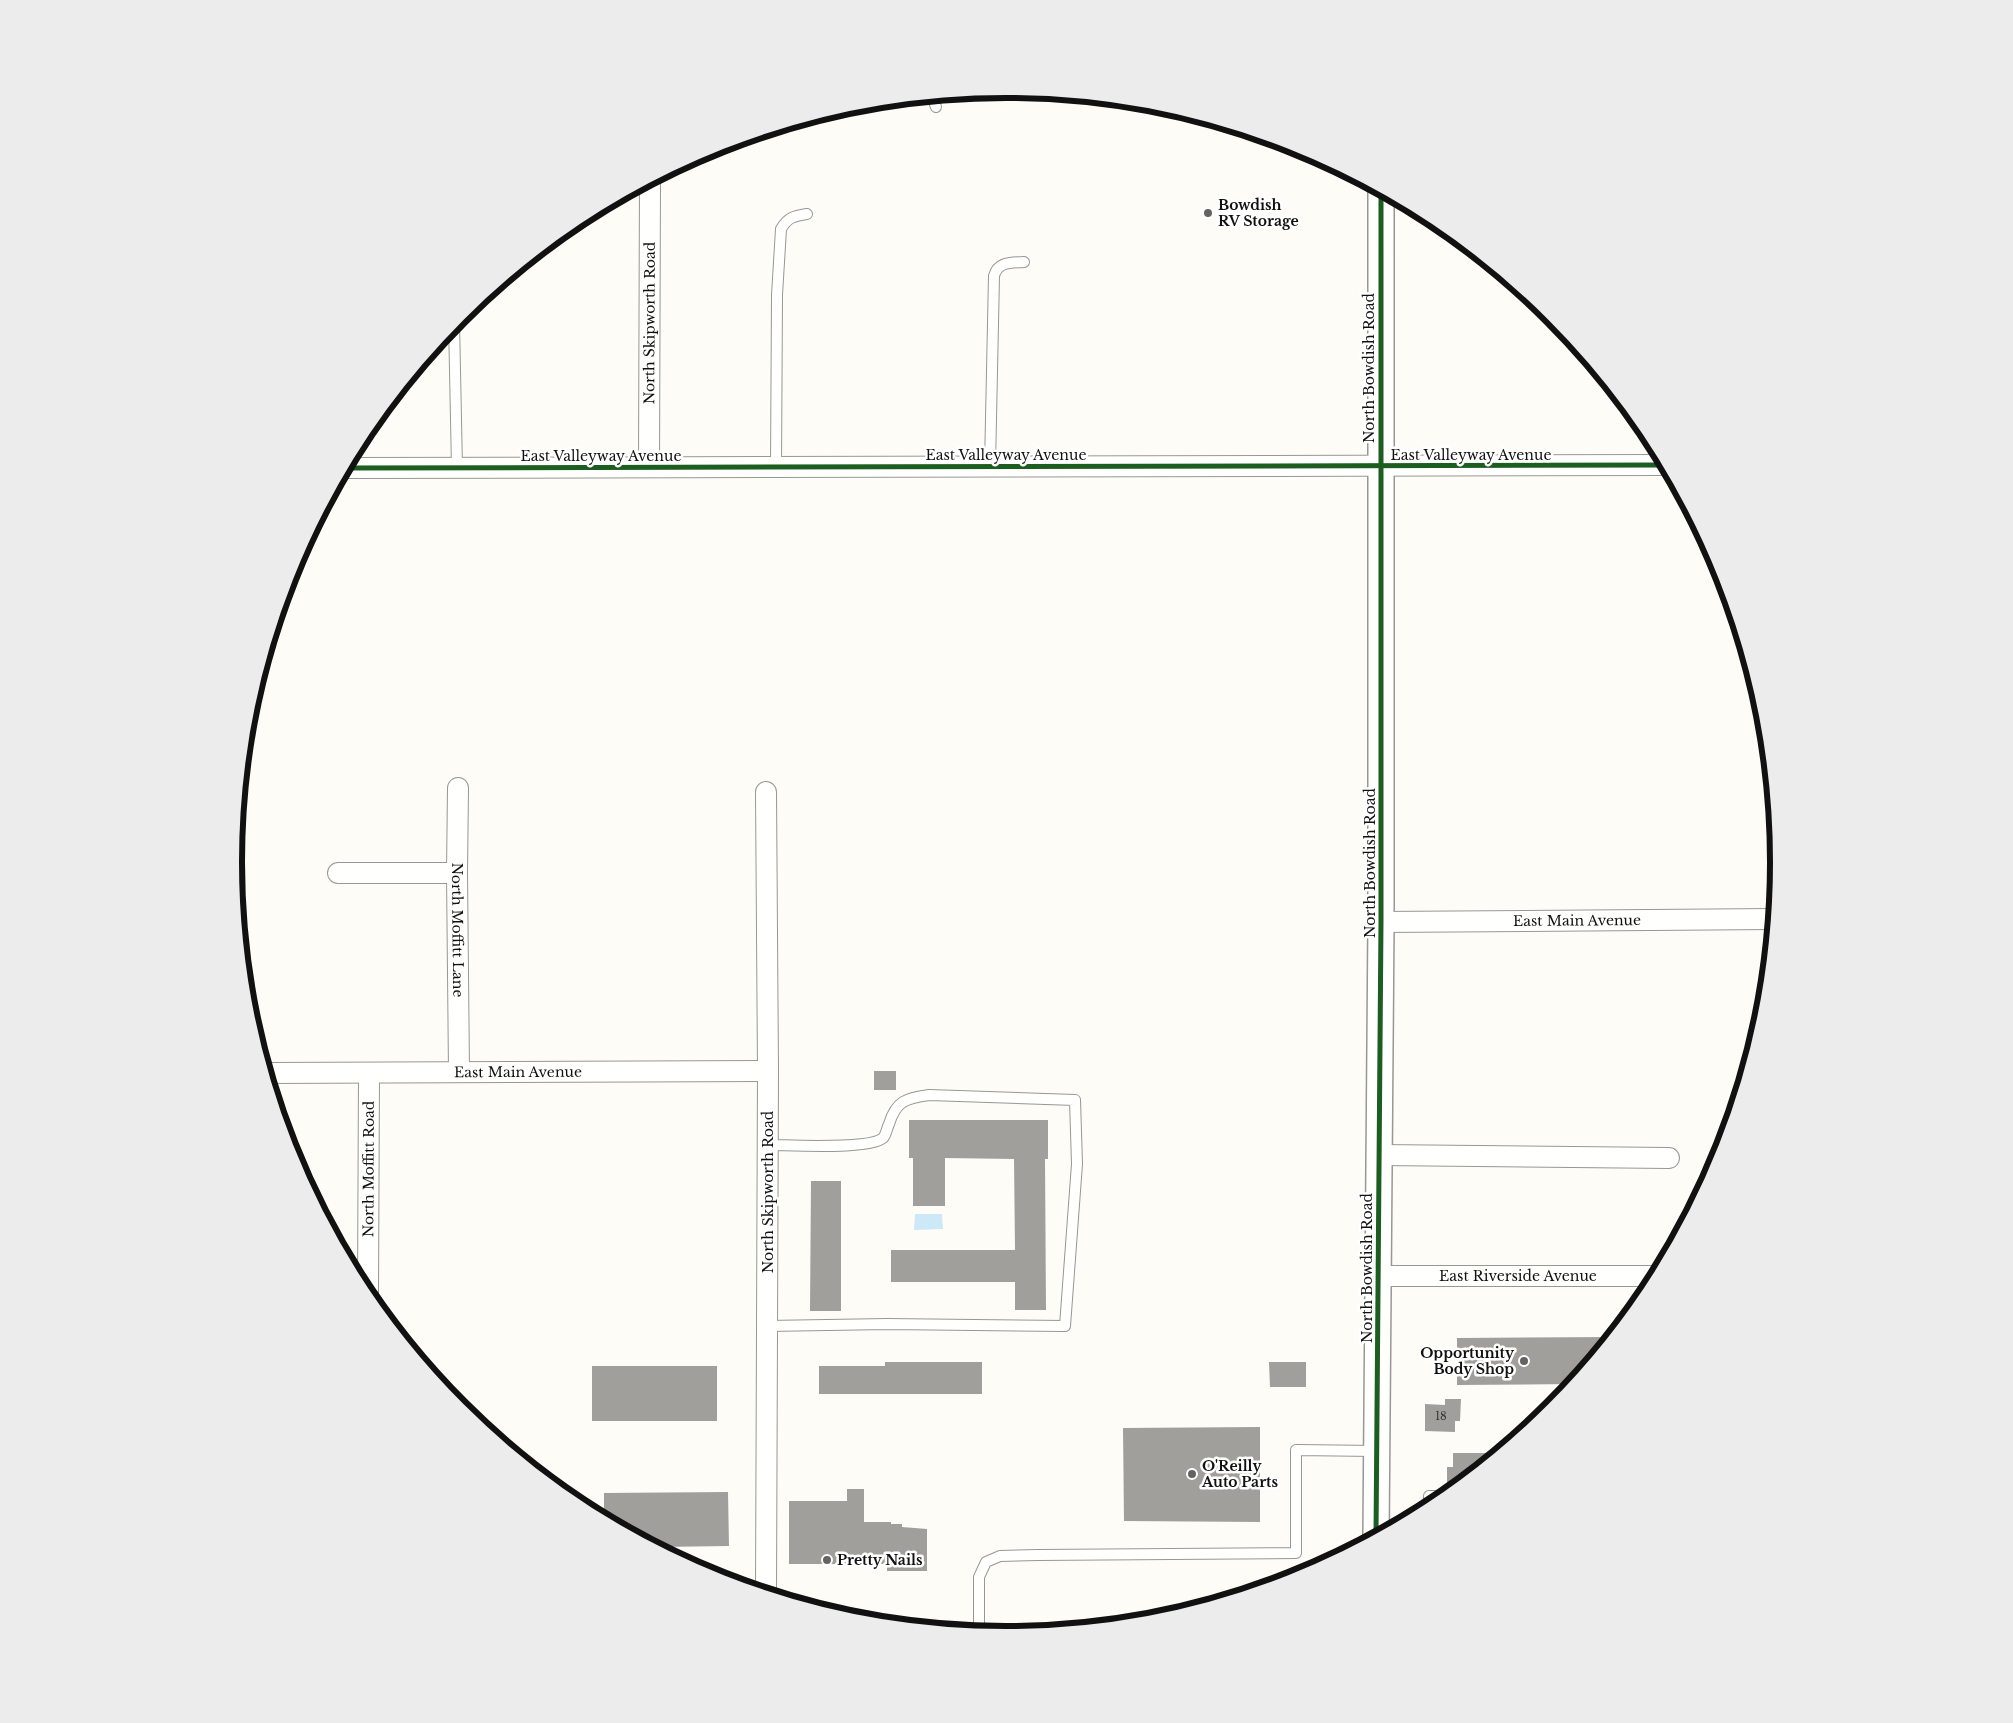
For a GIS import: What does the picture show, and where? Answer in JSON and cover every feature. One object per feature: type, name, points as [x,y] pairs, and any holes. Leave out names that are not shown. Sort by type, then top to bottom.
[{"type":"street","name":"North Skipworth Road","points":[[650,186],[650,467]]},
{"type":"street","name":"North Bowdish Road","points":[[1376,1530],[1381,922],[1381,196]]},
{"type":"street","name":"East Valleyway Avenue","points":[[352,468],[1659,465]]},
{"type":"street","name":"North Moffitt Lane","points":[[458,788],[459,1072]]},
{"type":"street","name":"North Skipworth Road","points":[[766,792],[768,1071],[766,1586]]},
{"type":"street","points":[[338,874],[457,873]]},
{"type":"street","name":"East Main Avenue","points":[[1381,922],[1768,919]]},
{"type":"street","name":"East Main Avenue","points":[[273,1073],[768,1071]]},
{"type":"street","name":"North Moffitt Road","points":[[368,1281],[369,1073]]},
{"type":"street","points":[[1379,1155],[1669,1158]]},
{"type":"street","name":"East Riverside Avenue","points":[[1378,1276],[1648,1276]]},
{"type":"lane","points":[[934,101],[936,107]]},
{"type":"lane","points":[[776,467],[777,295],[782,229],[786,221],[791,217],[807,214]]},
{"type":"lane","points":[[990,466],[994,276],[1004,263],[1024,262]]},
{"type":"lane","points":[[454,334],[457,468]]},
{"type":"lane","points":[[767,1326],[887,1324],[1065,1326],[1077,1164],[1075,1100],[929,1096],[912,1098],[898,1105],[884,1137],[875,1143],[841,1146],[768,1145]]},
{"type":"lane","points":[[979,1625],[979,1577],[986,1562],[1000,1556],[1296,1553],[1296,1450],[1377,1451]]},
{"type":"water","points":[[915,1214],[942,1214],[943,1229],[914,1230]]},
{"type":"building","points":[[874,1071],[896,1071],[896,1090],[874,1090]]},
{"type":"building","points":[[909,1120],[1048,1120],[1048,1159],[1045,1159],[1046,1310],[1015,1310],[1015,1282],[891,1282],[891,1250],[1015,1250],[1014,1159],[945,1158],[945,1206],[913,1206],[913,1158],[909,1158]]},
{"type":"building","points":[[811,1181],[841,1181],[841,1311],[810,1311]]},
{"type":"building","name":"Opportunity Body Shop","points":[[1605,1337],[1563,1384],[1457,1385],[1457,1338]]},
{"type":"building","points":[[885,1362],[982,1362],[982,1394],[819,1394],[819,1366],[885,1366]]},
{"type":"building","points":[[1269,1362],[1306,1362],[1306,1387],[1270,1387]]},
{"type":"building","points":[[592,1366],[717,1366],[717,1421],[592,1421]]},
{"type":"building","points":[[1445,1399],[1461,1399],[1460,1421],[1455,1421],[1455,1432],[1425,1431],[1425,1404],[1445,1405]]},
{"type":"building","name":"O'Reilly Auto Parts","points":[[1260,1427],[1260,1522],[1124,1521],[1123,1428]]},
{"type":"building","points":[[1453,1453],[1490,1453],[1472,1468],[1447,1484],[1447,1467],[1453,1467]]},
{"type":"building","points":[[847,1489],[864,1489],[864,1522],[891,1522],[891,1524],[902,1524],[902,1527],[927,1529],[927,1571],[887,1571],[887,1564],[789,1564],[789,1501],[847,1501]]},
{"type":"building","points":[[728,1492],[729,1546],[669,1547],[604,1511],[604,1493]]},
{"type":"cycle path","points":[[1376,1530],[1381,922],[1381,196]]},
{"type":"cycle path","points":[[352,468],[1659,465]]},
{"type":"place","name":"Bowdish RV Storage","points":[[1208,213]]},
{"type":"place","name":"Opportunity Body Shop","points":[[1524,1361]]},
{"type":"place","name":"O'Reilly Auto Parts","points":[[1192,1474]]},
{"type":"place","name":"Pretty Nails","points":[[827,1560]]}]
